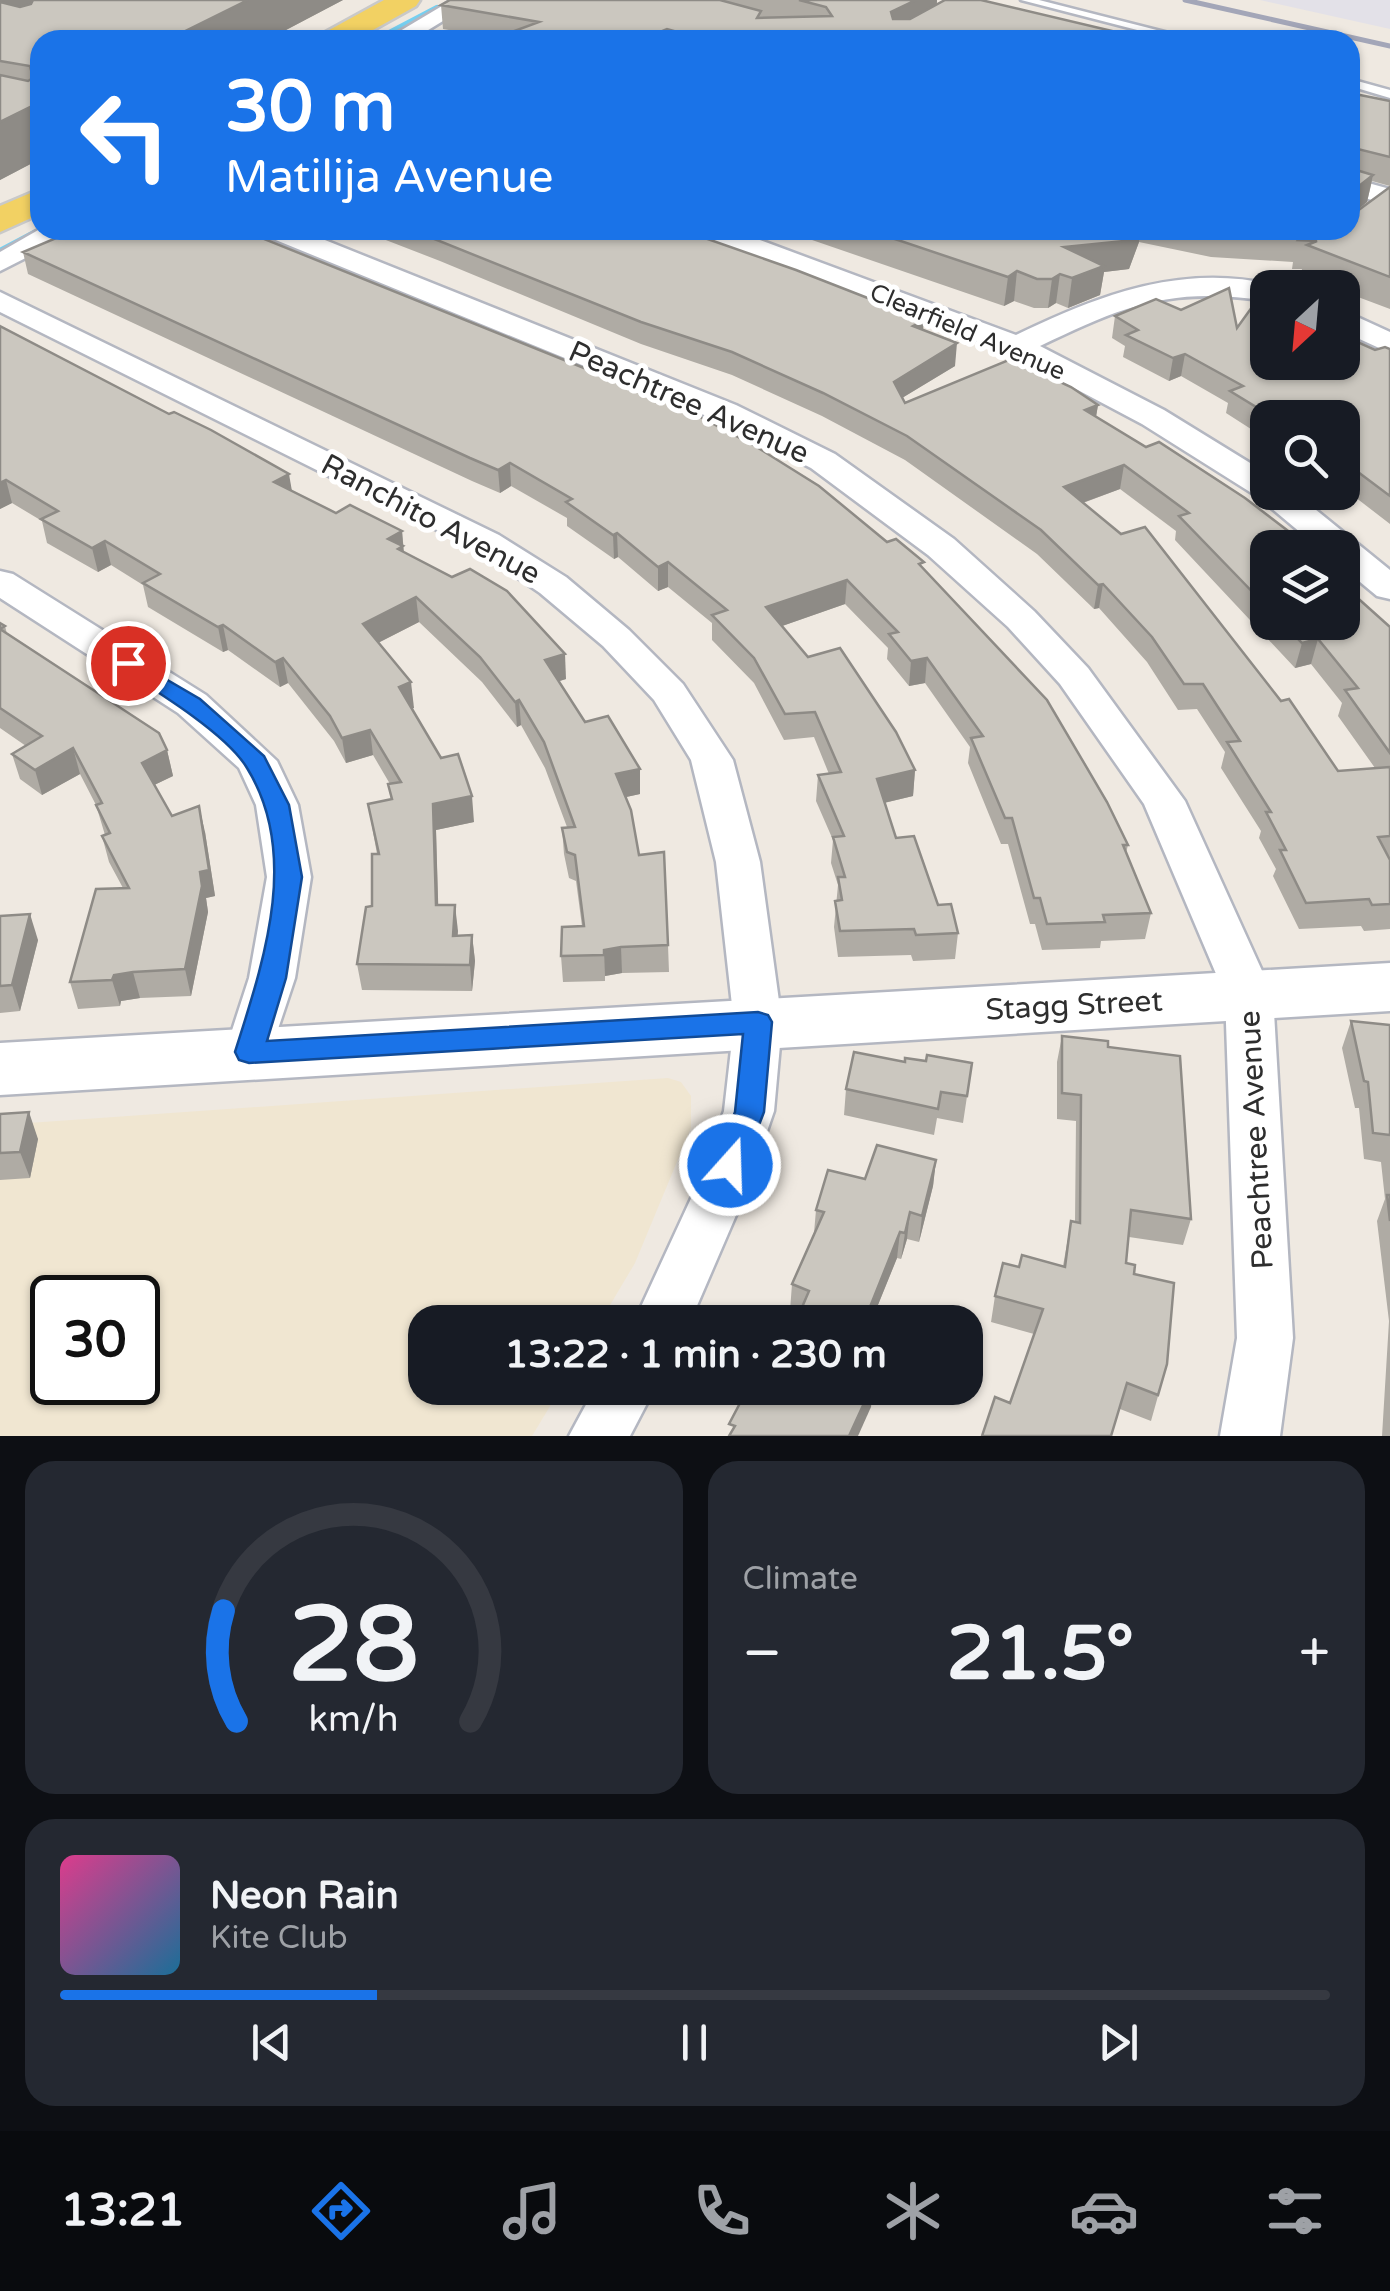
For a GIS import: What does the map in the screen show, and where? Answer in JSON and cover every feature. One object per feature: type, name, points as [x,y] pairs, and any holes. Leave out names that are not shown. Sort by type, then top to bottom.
[{"type":"main road","points":[[351,30],[406,0]]},
{"type":"main road","points":[[0,222],[30,206]]},
{"type":"street","points":[[413,30],[467,0]]},
{"type":"street","points":[[1360,190],[1385,200]]},
{"type":"street","points":[[0,263],[41,240]]},
{"type":"street","name":"Peachtree Avenue","points":[[301,240],[725,412],[822,462],[884,502],[1022,619],[1074,676],[1164,801],[1249,996],[1265,1338],[1250,1436]]},
{"type":"street","name":"Clearfield Avenue","points":[[735,240],[1016,346],[1153,416],[1250,478]]},
{"type":"street","points":[[1016,346],[1102,306],[1143,292],[1190,283],[1250,290]]},
{"type":"street","name":"Ranchito Avenue","points":[[0,301],[487,542],[553,584],[616,638],[669,693],[712,760],[738,862],[758,1022],[749,1112],[720,1192],[670,1305]]},
{"type":"street","points":[[1360,328],[1390,344]]},
{"type":"street","name":"Clearfield Avenue","points":[[1294,510],[1390,588]]},
{"type":"street","points":[[0,582],[192,704],[256,761],[277,805],[289,877],[272,978],[249,1052]]},
{"type":"street","name":"Stagg Street","points":[[0,1069],[1390,987]]},
{"type":"street","points":[[599,1436],[616,1405]]},
{"type":"lane","points":[[1026,0],[1149,30]]},
{"type":"lane","points":[[1360,85],[1390,94]]},
{"type":"shaded area","points":[[1260,0],[1390,0],[1390,29]]},
{"type":"shaded area","points":[[668,1078],[681,1082],[691,1096],[691,1128],[635,1263],[610,1305],[408,1305],[408,1405],[551,1405],[532,1436],[0,1436],[0,1125]]},
{"type":"building","points":[[33,0],[248,0],[187,30],[30,30],[30,66],[0,61],[0,2],[20,7]]},
{"type":"building","points":[[450,0],[720,0],[761,11],[757,18],[832,16],[826,7],[799,0],[916,0],[891,12],[893,19],[910,19],[945,0],[981,0],[1108,30],[517,30],[539,22],[441,5]]},
{"type":"building","points":[[0,75],[28,81],[30,107],[0,122]]},
{"type":"building","points":[[1360,95],[1390,101],[1390,157],[1360,150]]},
{"type":"building","points":[[1360,171],[1373,175],[1360,185]]},
{"type":"building","points":[[1390,187],[1390,277],[1307,245],[1317,241],[1298,240],[1360,240],[1360,209]]},
{"type":"building","points":[[51,240],[267,240],[683,408],[755,446],[819,486],[887,542],[896,539],[924,562],[919,564],[1047,700],[1128,845],[1123,845],[1151,913],[1103,915],[1105,922],[1047,924],[1040,898],[1034,898],[1012,818],[1005,818],[971,738],[983,736],[927,658],[911,661],[889,634],[898,632],[847,580],[766,607],[808,657],[840,648],[896,732],[915,770],[877,779],[896,838],[914,836],[938,905],[951,904],[958,933],[916,935],[914,929],[840,931],[835,901],[842,900],[838,877],[845,877],[833,837],[844,836],[818,775],[841,772],[815,712],[785,714],[754,658],[712,615],[727,610],[668,562],[658,567],[617,533],[613,535],[566,502],[572,499],[510,463],[498,470],[470,458],[23,252]]},
{"type":"building","points":[[437,240],[710,240],[924,320],[913,326],[957,343],[894,382],[905,403],[1011,359],[1071,387],[1098,405],[1085,410],[1146,447],[1159,442],[1245,498],[1250,502],[1250,510],[1261,510],[1287,530],[1250,530],[1250,589],[1179,516],[1189,513],[1124,465],[1064,487],[1121,534],[1145,527],[1281,701],[1289,699],[1338,771],[1390,767],[1390,836],[1378,837],[1390,860],[1390,904],[1372,905],[1369,899],[1306,903],[1280,850],[1286,850],[1266,812],[1271,812],[1227,742],[1240,741],[1203,684],[1184,684],[1152,637],[1103,584],[1098,585],[1041,530],[907,436],[732,352],[641,322]]},
{"type":"building","points":[[898,240],[1134,240],[1064,247],[1104,266],[1072,278],[1060,274],[1052,279],[1037,279],[1017,271],[1008,277]]},
{"type":"building","points":[[1229,288],[1237,328],[1250,310],[1250,380],[1360,380],[1360,343],[1375,350],[1390,349],[1390,496],[1360,474],[1360,400],[1250,400],[1250,403],[1230,391],[1243,386],[1185,354],[1173,358],[1126,335],[1138,330],[1115,316],[1156,299],[1181,310]]},
{"type":"building","points":[[0,326],[169,414],[174,412],[211,430],[289,474],[274,482],[336,513],[350,505],[402,531],[388,539],[403,546],[398,549],[452,577],[470,569],[507,591],[565,654],[545,660],[585,722],[608,716],[640,769],[616,774],[631,810],[639,855],[664,852],[668,945],[621,947],[604,950],[604,955],[561,956],[562,927],[584,926],[575,855],[567,852],[562,828],[575,827],[544,742],[519,700],[515,702],[480,657],[416,597],[363,624],[411,682],[399,687],[441,758],[458,754],[472,796],[433,804],[436,905],[455,905],[453,936],[472,935],[470,965],[357,964],[366,907],[372,906],[372,854],[379,854],[368,804],[392,799],[388,784],[401,782],[370,730],[342,738],[330,716],[283,658],[275,662],[223,625],[218,627],[143,583],[160,574],[105,541],[92,548],[41,519],[58,511],[6,480],[0,483]]},
{"type":"building","points":[[1360,600],[1390,627],[1390,753],[1345,690],[1358,688],[1319,640],[1360,640]]},
{"type":"building","points":[[0,629],[159,733],[167,750],[142,763],[172,816],[199,806],[209,870],[200,872],[202,886],[185,969],[70,982],[96,889],[129,888],[102,836],[110,833],[96,805],[102,803],[73,748],[35,770],[12,754],[42,736],[0,708]]},
{"type":"building","points":[[30,914],[12,985],[0,986],[0,916]]},
{"type":"building","points":[[1351,1021],[1390,1025],[1390,1135],[1373,1133],[1368,1082],[1364,1081]]},
{"type":"building","points":[[1062,1036],[1108,1041],[1108,1047],[1180,1056],[1191,1219],[1131,1210],[1126,1263],[1135,1265],[1134,1274],[1174,1283],[1167,1364],[1158,1395],[1127,1383],[1111,1436],[982,1436],[995,1397],[1010,1403],[1043,1309],[995,1296],[1003,1263],[1019,1267],[1022,1255],[1065,1267],[1071,1221],[1080,1223],[1081,1095],[1062,1093]]},
{"type":"building","points":[[854,1052],[905,1062],[905,1058],[926,1061],[927,1055],[972,1063],[967,1096],[941,1092],[938,1109],[846,1089]]},
{"type":"building","points":[[29,1112],[20,1152],[0,1153],[0,1114]]},
{"type":"building","points":[[877,1145],[936,1160],[922,1216],[910,1212],[905,1233],[900,1232],[871,1305],[803,1305],[809,1291],[792,1284],[824,1212],[816,1210],[828,1170],[865,1179]]},
{"type":"building","points":[[739,1405],[863,1405],[849,1436],[729,1436],[735,1426],[729,1424]]},
{"type":"waterway","points":[[395,30],[437,8]]},
{"type":"waterway","points":[[0,252],[30,236]]},
{"type":"railway","points":[[1185,0],[1319,30]]},
{"type":"railway","points":[[1360,39],[1390,46]]},
{"type":"route","points":[[128,663],[192,704],[256,761],[277,805],[289,877],[272,978],[249,1052],[758,1022],[749,1112],[730,1165]]}]
